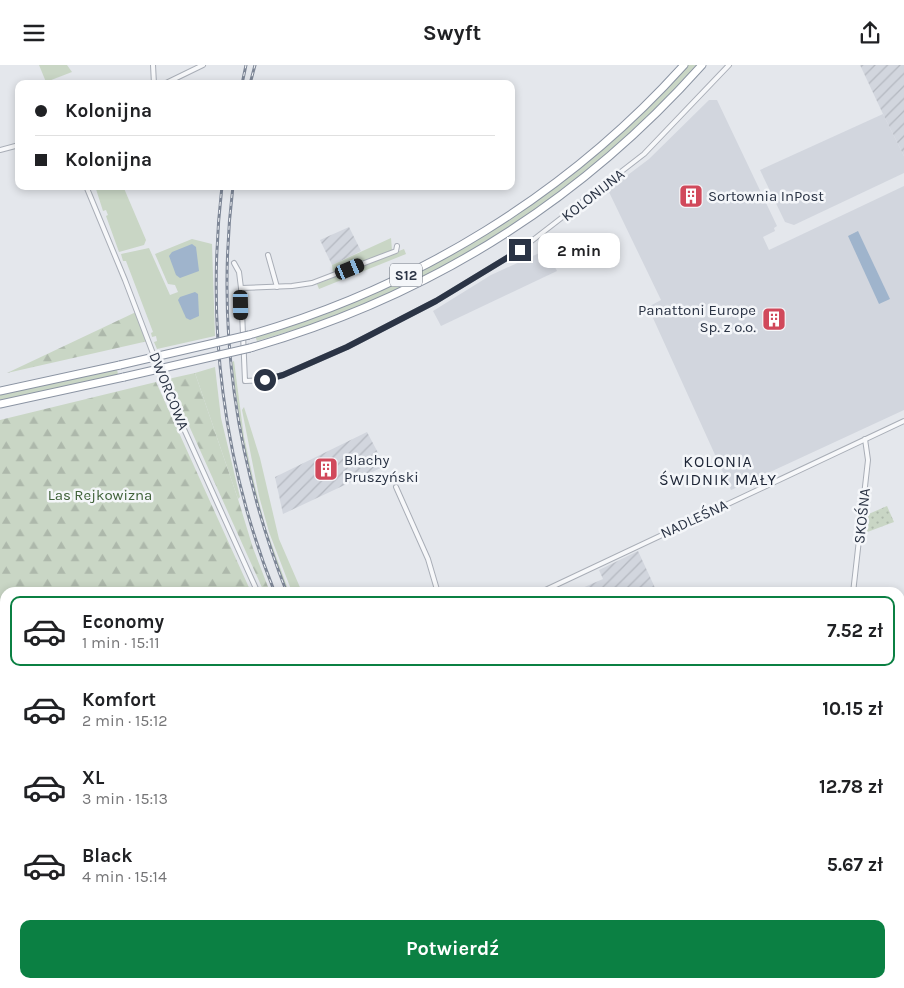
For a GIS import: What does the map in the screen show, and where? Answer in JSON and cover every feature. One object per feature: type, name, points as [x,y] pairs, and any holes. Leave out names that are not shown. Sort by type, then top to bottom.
[{"type":"highway","name":"S12","points":[[0,391],[249,335],[304,318],[366,294],[429,263],[479,235],[535,198],[583,161],[643,108],[684,65]]},
{"type":"highway","name":"S12","points":[[0,404],[250,348],[310,330],[369,307],[436,275],[488,246],[549,205],[600,165],[647,123],[703,65]]},
{"type":"street","points":[[153,65],[154,80]]},
{"type":"street","points":[[172,80],[203,65]]},
{"type":"street","name":"KOLONIJNA","points":[[241,288],[245,381],[273,378],[347,347],[436,301],[520,250],[577,208],[644,154],[729,65]]},
{"type":"street","points":[[0,150],[15,146]]},
{"type":"street","name":"DWORCOWA","points":[[88,190],[125,280],[170,398],[255,587]]},
{"type":"street","points":[[234,263],[239,272],[241,288],[302,285],[324,279],[396,251],[397,246]]},
{"type":"street","points":[[268,255],[277,287]]},
{"type":"street","name":"NADLEŚNA","points":[[552,587],[904,421]]},
{"type":"street","name":"SKOŚNA","points":[[855,587],[868,460],[865,439]]},
{"type":"street","points":[[396,487],[428,559],[436,587]]},
{"type":"shaded area","points":[[860,65],[904,65],[904,156],[883,114]]},
{"type":"shaded area","points":[[709,100],[717,100],[777,226],[774,228],[775,231],[763,237],[769,250],[904,186],[904,410],[731,490],[648,307],[661,300],[608,190],[649,159]]},
{"type":"shaded area","points":[[883,114],[904,156],[904,173],[794,225],[785,222],[760,170]]},
{"type":"shaded area","points":[[349,227],[361,251],[332,265],[320,240]]},
{"type":"shaded area","points":[[546,250],[557,271],[441,326],[433,311],[491,275]]},
{"type":"shaded area","name":"Blachy Pruszyński","points":[[367,432],[385,466],[283,514],[275,477]]},
{"type":"shaded area","points":[[638,551],[655,587],[585,587],[603,579],[599,570]]},
{"type":"green space","points":[[39,65],[67,65],[72,72],[51,80],[45,80]]},
{"type":"green space","points":[[687,65],[698,65],[652,113],[603,159],[568,187],[504,232],[436,272],[389,295],[324,320],[257,341],[255,336],[329,310],[402,279],[472,243],[505,222],[550,189]]},
{"type":"green space","points":[[96,190],[125,190],[146,240],[144,245],[119,252],[106,216],[108,215],[106,210],[103,211]]},
{"type":"green space","points":[[391,238],[392,250],[341,270],[337,266],[333,273],[332,265]]},
{"type":"green space","points":[[192,239],[212,244],[215,336],[157,349],[154,342],[157,341],[156,336],[152,337],[151,333],[153,332],[126,261],[123,261],[121,254],[149,248],[170,295],[178,292],[175,285],[168,284],[155,254]]},
{"type":"green space","points":[[404,249],[406,254],[319,289],[317,284]]},
{"type":"green space","points":[[136,312],[148,341],[7,373]]},
{"type":"green space","points":[[234,361],[244,437],[253,478],[265,526],[287,587],[283,582],[260,512],[253,488],[238,413],[232,362]]},
{"type":"green space","points":[[215,367],[221,418],[240,497],[238,499],[195,373]]},
{"type":"green space","points":[[117,369],[118,375],[0,402],[0,394]]},
{"type":"green space","points":[[195,373],[253,548],[268,587],[262,587],[168,379]]},
{"type":"green space","name":"Las Rejkowizna","points":[[156,382],[249,587],[0,587],[0,420]]},
{"type":"green space","points":[[244,407],[260,458],[279,539],[300,587],[290,587],[269,532],[259,496],[242,410]]},
{"type":"green space","points":[[887,506],[894,522],[862,534],[864,516]]},
{"type":"water","points":[[858,231],[890,299],[879,304],[848,236]]},
{"type":"water","points":[[192,244],[196,247],[199,271],[180,278],[176,275],[169,256],[172,252]]},
{"type":"water","points":[[195,292],[198,294],[199,316],[190,320],[186,318],[178,300],[180,297]]},
{"type":"railway","points":[[243,80],[246,65]]},
{"type":"railway","points":[[251,80],[255,65]]},
{"type":"railway","points":[[222,190],[216,290],[223,393],[231,444],[243,494],[257,544],[273,587]]},
{"type":"railway","points":[[233,190],[228,238],[227,290],[229,342],[235,393],[243,444],[255,494],[269,544],[285,587]]},
{"type":"place","name":"Sortownia InPost","points":[[691,196]]},
{"type":"place","name":"Panattoni Europe Sp. z o.o.","points":[[774,319]]},
{"type":"place","name":"Blachy Pruszyński","points":[[326,469]]},
{"type":"district","name":"KOLONIA ŚWIDNIK MAŁY","points":[[718,470]]},
{"type":"route","points":[[265,380],[283,375],[347,347],[436,301],[520,250]]}]
